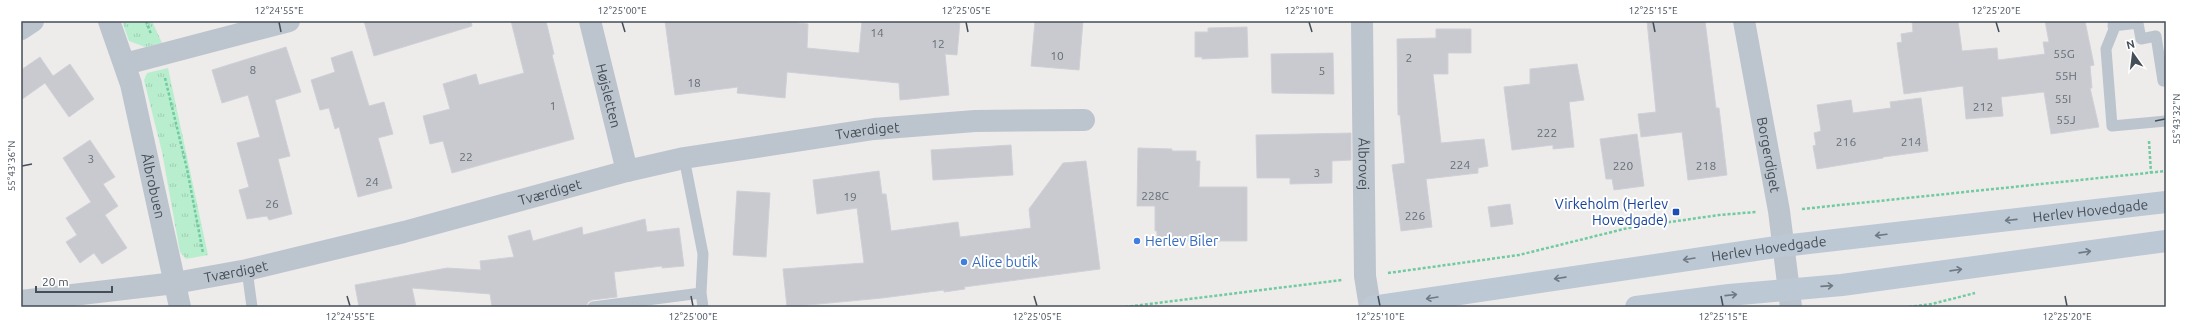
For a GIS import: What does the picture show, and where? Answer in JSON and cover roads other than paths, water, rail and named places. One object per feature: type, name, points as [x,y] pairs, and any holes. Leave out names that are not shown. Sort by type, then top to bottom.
[{"type":"main road","name":"Herlev Hovedgade","points":[[1371,307],[1783,246],[2166,202]]},
{"type":"main road","points":[[1636,307],[1790,298],[1850,284],[2166,241]]},
{"type":"street","points":[[21,29],[33,21]]},
{"type":"street","name":"Ålbrobuen","points":[[109,21],[125,64],[180,307]]},
{"type":"street","points":[[125,64],[289,21]]},
{"type":"street","name":"Højsletten","points":[[590,21],[627,171]]},
{"type":"street","name":"Ålbrovej","points":[[1362,21],[1365,276],[1371,307]]},
{"type":"street","name":"Borgerdiget","points":[[1744,21],[1779,211],[1790,298]]},
{"type":"street","name":"Tværdiget","points":[[21,301],[175,283],[247,270],[404,232],[627,171],[684,158],[874,129],[975,121],[1084,120]]},
{"type":"lane","points":[[2166,80],[2163,81],[2156,36],[2141,39],[2138,22],[2113,23],[2114,30],[2106,49],[2112,126],[2166,120]]},
{"type":"lane","points":[[684,158],[703,254],[701,293],[703,307]]},
{"type":"lane","points":[[247,270],[252,307]]},
{"type":"lane","points":[[593,307],[701,293]]},
{"type":"place","name":"Virkeholm (Herlev Hovedgade)","points":[[1676,212]]},
{"type":"place","name":"Herlev Biler","points":[[1137,241]]},
{"type":"place","name":"Alice butik","points":[[964,262]]}]
